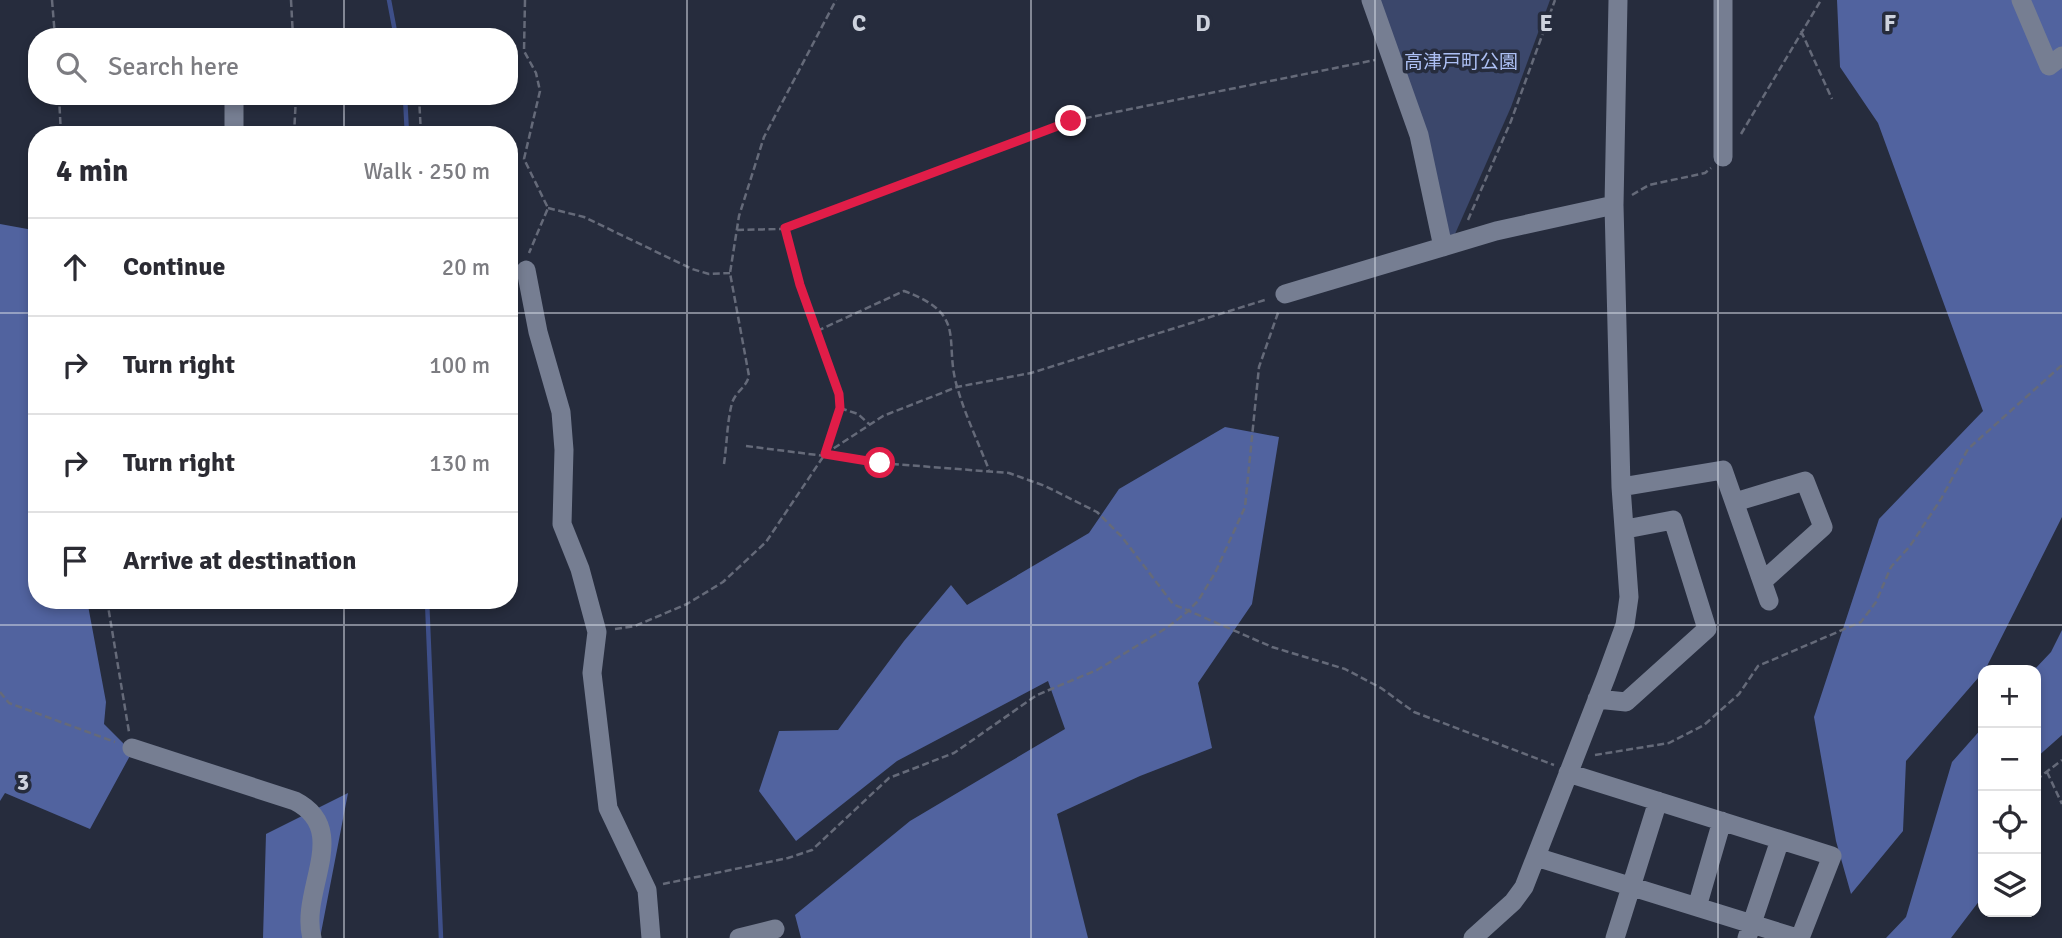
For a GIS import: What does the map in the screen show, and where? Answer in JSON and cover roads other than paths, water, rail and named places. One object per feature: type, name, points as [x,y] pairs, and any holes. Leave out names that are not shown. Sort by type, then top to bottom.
[{"type":"street","points":[[1371,0],[1396,64],[1451,245]]},
{"type":"street","points":[[1473,938],[1513,902],[1524,887],[1625,625],[1629,597],[1621,487],[1614,205],[1618,0]]},
{"type":"street","points":[[1723,0],[1723,157]]},
{"type":"street","points":[[2021,0],[2049,66],[2062,56]]},
{"type":"street","points":[[234,105],[234,126]]},
{"type":"street","points":[[1285,294],[1451,245],[1614,205]]},
{"type":"street","points":[[526,270],[538,332],[561,412],[564,450],[562,524],[580,569],[597,632],[592,673],[608,808],[647,890],[651,938]]},
{"type":"street","points":[[1621,487],[1723,470],[1769,601]]},
{"type":"street","points":[[1735,502],[1805,481],[1822,527],[1763,581]]},
{"type":"street","points":[[1597,699],[1626,702],[1707,629],[1673,520],[1626,529]]},
{"type":"street","points":[[132,748],[295,801],[316,814],[321,824],[322,841],[310,916],[312,938]]},
{"type":"street","points":[[1536,857],[1697,907],[1750,931],[1799,938],[1832,856],[1658,801],[1572,765]]},
{"type":"street","points":[[1615,938],[1658,801]]},
{"type":"street","points":[[1697,907],[1722,821]]},
{"type":"street","points":[[1750,931],[1780,840]]},
{"type":"street","points":[[739,938],[775,929]]},
{"type":"waterway","points":[[389,0],[394,28]]},
{"type":"waterway","points":[[405,105],[407,126]]},
{"type":"waterway","points":[[427,609],[441,938]]},
{"type":"park label","name":"高津戸町公園","points":[[1461,62]]}]
